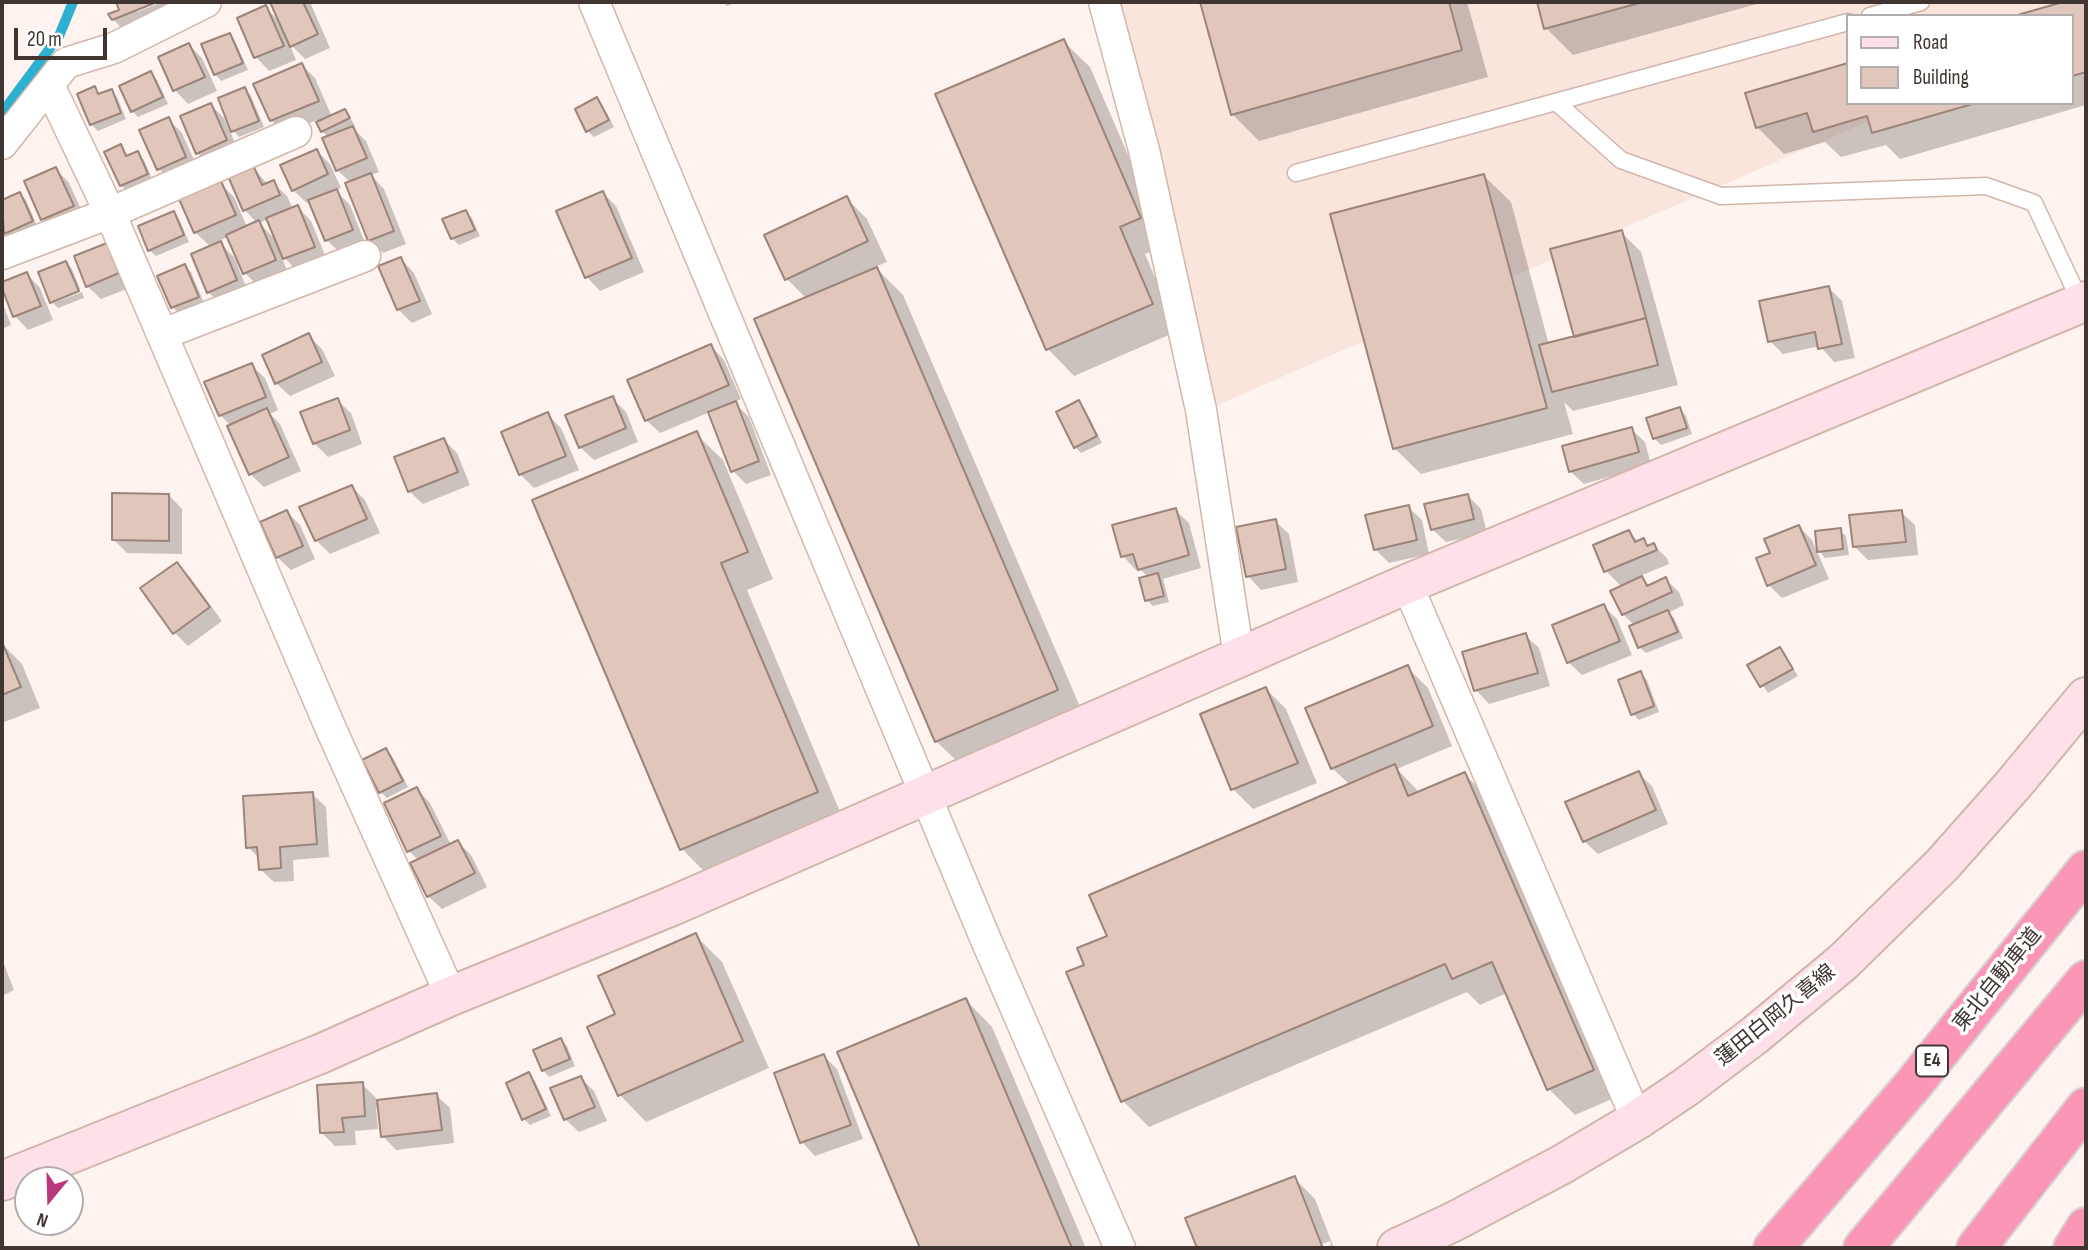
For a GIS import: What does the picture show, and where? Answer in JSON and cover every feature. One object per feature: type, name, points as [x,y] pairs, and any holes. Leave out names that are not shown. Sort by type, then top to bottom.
[{"type":"highway","name":"東北自動車道","points":[[1773,1248],[1912,1086],[2086,870]]},
{"type":"highway","points":[[1863,1248],[2086,980]]},
{"type":"highway","points":[[1976,1248],[2086,1107]]},
{"type":"highway","points":[[2073,1248],[2086,1227]]},
{"type":"street","points":[[2,144],[66,63],[114,48],[206,2]]},
{"type":"street","points":[[594,2],[925,796],[1120,1248]]},
{"type":"street","points":[[1104,2],[1144,149],[1200,410],[1239,657]]},
{"type":"street","points":[[49,85],[110,213],[331,729],[452,996]]},
{"type":"street","points":[[2,254],[110,213],[296,132]]},
{"type":"street","points":[[163,334],[365,256]]},
{"type":"street","points":[[2,1181],[320,1054],[452,996],[672,906],[1408,584],[2083,302]]},
{"type":"street","points":[[1408,584],[1637,1120]]},
{"type":"street","name":"蓮田白岡久喜線","points":[[1397,1248],[1561,1165],[1637,1120],[1724,1059],[1843,962],[1942,865],[2086,697]]},
{"type":"lane","points":[[1877,14],[1921,2]]},
{"type":"lane","points":[[1296,173],[1846,23]]},
{"type":"lane","points":[[1556,102],[1621,160],[1721,196],[1986,186],[2035,203],[2083,302]]},
{"type":"shaded area","points":[[1116,2],[2086,2],[2086,27],[2074,32],[2074,14],[1846,14],[1846,105],[1906,105],[1215,406]]},
{"type":"building","points":[[116,2],[157,2],[112,20],[108,14],[119,10]]},
{"type":"building","points":[[270,2],[303,2],[318,34],[290,47]]},
{"type":"building","points":[[1200,2],[1449,2],[1462,50],[1231,115]]},
{"type":"building","points":[[1537,2],[1643,2],[1544,29]]},
{"type":"building","points":[[2063,2],[2086,2],[2086,72],[2074,75],[2074,14],[2021,14]]},
{"type":"building","points":[[266,5],[284,46],[254,58],[237,18]]},
{"type":"building","points":[[230,33],[243,63],[214,75],[201,44]]},
{"type":"building","points":[[1064,39],[1141,218],[1120,227],[1153,304],[1046,350],[935,94]]},
{"type":"building","points":[[189,43],[205,77],[173,91],[158,57]]},
{"type":"building","points":[[302,63],[319,101],[270,121],[253,84]]},
{"type":"building","points":[[1846,64],[1846,105],[1969,105],[1872,133],[1867,116],[1813,132],[1807,113],[1756,128],[1745,93]]},
{"type":"building","points":[[151,71],[163,97],[131,112],[119,86]]},
{"type":"building","points":[[95,86],[98,94],[112,89],[121,113],[90,125],[77,94]]},
{"type":"building","points":[[245,87],[259,121],[231,132],[218,98]]},
{"type":"building","points":[[597,97],[609,120],[586,132],[575,109]]},
{"type":"building","points":[[211,103],[227,140],[196,154],[180,116]]},
{"type":"building","points":[[345,109],[350,118],[321,132],[316,122]]},
{"type":"building","points":[[169,117],[186,157],[157,170],[139,130]]},
{"type":"building","points":[[353,126],[367,158],[336,171],[322,138]]},
{"type":"building","points":[[121,144],[126,156],[138,151],[148,174],[120,186],[104,152]]},
{"type":"building","points":[[317,149],[328,174],[292,191],[280,165]]},
{"type":"building","points":[[253,165],[262,185],[274,180],[280,195],[243,211],[228,176]]},
{"type":"building","points":[[56,167],[74,206],[41,220],[24,181]]},
{"type":"building","points":[[371,173],[394,231],[368,241],[345,183]]},
{"type":"building","points":[[1484,174],[1547,408],[1393,449],[1330,214]]},
{"type":"building","points":[[221,181],[236,215],[194,233],[179,199]]},
{"type":"building","points":[[337,189],[353,230],[325,241],[308,200]]},
{"type":"building","points":[[603,191],[632,258],[585,278],[556,211]]},
{"type":"building","points":[[20,192],[33,221],[4,234],[2,200]]},
{"type":"building","points":[[847,196],[868,241],[785,280],[764,235]]},
{"type":"building","points":[[298,205],[315,247],[283,259],[266,218]]},
{"type":"building","points":[[466,210],[475,230],[451,239],[442,219]]},
{"type":"building","points":[[174,211],[184,235],[148,251],[138,226]]},
{"type":"building","points":[[259,220],[276,260],[243,274],[226,235]]},
{"type":"building","points":[[1622,230],[1646,318],[1574,337],[1550,249]]},
{"type":"building","points":[[221,241],[237,280],[207,293],[191,254]]},
{"type":"building","points":[[107,243],[119,273],[86,287],[74,256]]},
{"type":"building","points":[[401,257],[420,301],[397,310],[378,266]]},
{"type":"building","points":[[66,261],[79,291],[50,303],[38,272]]},
{"type":"building","points":[[185,264],[199,297],[171,308],[157,276]]},
{"type":"building","points":[[877,267],[1058,690],[935,742],[754,319]]},
{"type":"building","points":[[27,272],[41,306],[13,317],[2,282]]},
{"type":"building","points":[[1829,286],[1842,344],[1818,349],[1815,332],[1768,342],[1759,301]]},
{"type":"building","points":[[1646,318],[1658,365],[1552,392],[1539,345]]},
{"type":"building","points":[[309,333],[322,362],[275,384],[262,355]]},
{"type":"building","points":[[711,344],[729,385],[645,421],[627,380]]},
{"type":"building","points":[[252,363],[266,397],[219,416],[204,382]]},
{"type":"building","points":[[613,396],[626,428],[579,448],[565,415]]},
{"type":"building","points":[[338,398],[350,430],[313,444],[300,412]]},
{"type":"building","points":[[1079,400],[1097,436],[1074,448],[1056,412]]},
{"type":"building","points":[[736,401],[759,461],[731,472],[708,412]]},
{"type":"building","points":[[1680,407],[1687,428],[1653,439],[1646,418]]},
{"type":"building","points":[[267,408],[289,457],[249,475],[227,426]]},
{"type":"building","points":[[548,412],[566,456],[519,475],[501,432]]},
{"type":"building","points":[[1632,427],[1639,452],[1569,472],[1562,446]]},
{"type":"building","points":[[697,431],[748,552],[721,563],[818,792],[680,850],[532,500]]},
{"type":"building","points":[[444,438],[458,472],[408,492],[394,457]]},
{"type":"building","points":[[352,485],[367,519],[315,541],[299,507]]},
{"type":"building","points":[[112,493],[169,494],[169,541],[112,540]]},
{"type":"building","points":[[1468,494],[1474,519],[1431,530],[1424,504]]},
{"type":"building","points":[[1409,505],[1417,540],[1374,550],[1365,515]]},
{"type":"building","points":[[1176,508],[1189,555],[1138,570],[1133,554],[1121,557],[1112,525]]},
{"type":"building","points":[[287,510],[303,546],[276,558],[260,522]]},
{"type":"building","points":[[1902,510],[1906,542],[1853,547],[1849,515]]},
{"type":"building","points":[[1276,519],[1286,569],[1246,577],[1236,527]]},
{"type":"building","points":[[1799,525],[1816,565],[1767,586],[1756,558],[1770,553],[1764,539]]},
{"type":"building","points":[[1841,528],[1843,549],[1817,552],[1815,531]]},
{"type":"building","points":[[1629,530],[1635,542],[1644,538],[1647,546],[1654,543],[1657,550],[1604,572],[1593,545]]},
{"type":"building","points":[[177,562],[210,607],[173,634],[140,588]]},
{"type":"building","points":[[1158,573],[1164,596],[1145,601],[1139,578]]},
{"type":"building","points":[[1642,576],[1647,586],[1666,577],[1672,592],[1622,615],[1610,591]]},
{"type":"building","points":[[1604,604],[1620,641],[1567,663],[1552,625]]},
{"type":"building","points":[[1668,610],[1678,632],[1638,648],[1629,626]]},
{"type":"building","points":[[1526,633],[1538,673],[1474,691],[1462,652]]},
{"type":"building","points":[[2,642],[21,687],[2,695]]},
{"type":"building","points":[[1780,647],[1793,669],[1760,687],[1747,665]]},
{"type":"building","points":[[1408,665],[1433,726],[1331,769],[1305,708]]},
{"type":"building","points":[[1641,671],[1654,706],[1631,715],[1618,680]]},
{"type":"building","points":[[1266,687],[1298,763],[1231,790],[1200,714]]},
{"type":"building","points":[[386,748],[403,781],[379,793],[362,760]]},
{"type":"building","points":[[1395,764],[1408,796],[1465,772],[1594,1070],[1547,1090],[1492,962],[1452,979],[1445,964],[1121,1102],[1066,972],[1084,965],[1077,948],[1107,936],[1089,895]]},
{"type":"building","points":[[1639,771],[1656,810],[1583,842],[1565,802]]},
{"type":"building","points":[[417,787],[441,836],[407,852],[384,803]]},
{"type":"building","points":[[313,792],[317,844],[280,847],[281,868],[259,870],[257,847],[246,848],[243,796]]},
{"type":"building","points":[[458,840],[475,873],[427,897],[410,863]]},
{"type":"building","points":[[696,933],[743,1041],[618,1096],[587,1027],[615,1014],[598,976]]},
{"type":"building","points":[[966,998],[1072,1248],[920,1248],[837,1052]]},
{"type":"building","points":[[561,1038],[570,1059],[542,1071],[533,1050]]},
{"type":"building","points":[[824,1054],[851,1125],[800,1143],[774,1073]]},
{"type":"building","points":[[529,1072],[546,1109],[522,1120],[506,1083]]},
{"type":"building","points":[[581,1076],[595,1107],[564,1120],[550,1088]]},
{"type":"building","points":[[363,1082],[365,1116],[342,1118],[344,1132],[320,1133],[317,1085]]},
{"type":"building","points":[[437,1093],[442,1130],[381,1137],[377,1100]]},
{"type":"building","points":[[1295,1176],[1322,1246],[1197,1248],[1185,1218]]},
{"type":"waterway","points":[[2,113],[59,36],[73,2]]}]
